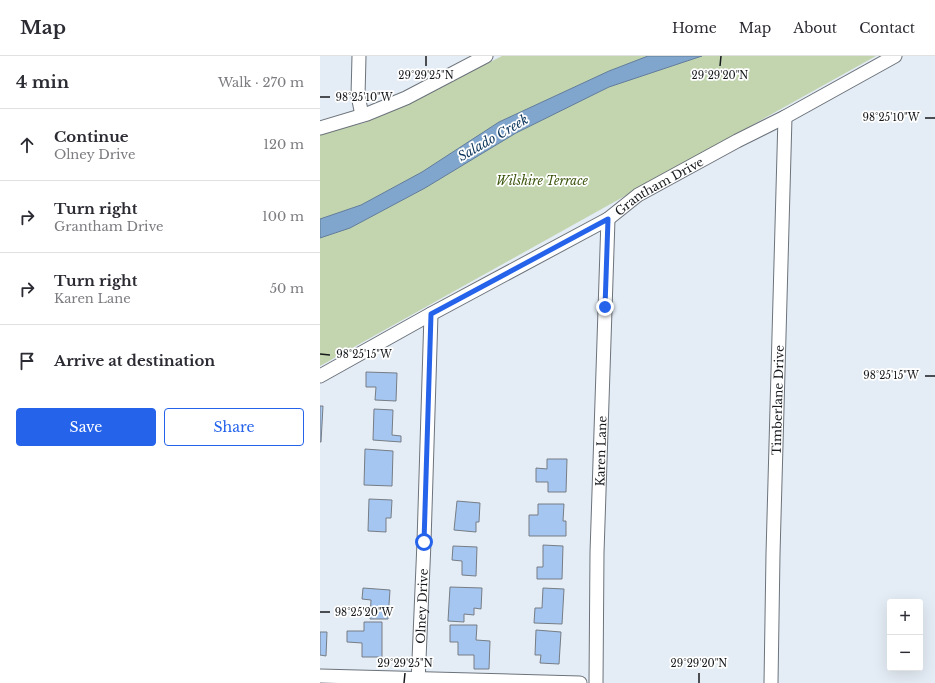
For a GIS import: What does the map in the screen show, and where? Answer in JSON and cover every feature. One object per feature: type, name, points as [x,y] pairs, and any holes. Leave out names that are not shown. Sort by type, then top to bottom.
[{"type":"street","points":[[360,56],[358,96],[362,115]]},
{"type":"street","points":[[320,128],[362,115],[406,98],[486,56]]},
{"type":"street","name":"Grantham Drive","points":[[320,376],[431,314],[608,219],[638,195],[785,117],[895,56]]},
{"type":"street","name":"Timberlane Drive","points":[[770,683],[785,117]]},
{"type":"street","name":"Karen Lane","points":[[596,683],[597,554],[608,219]]},
{"type":"street","name":"Olney Drive","points":[[418,681],[431,314]]},
{"type":"street","points":[[320,676],[418,681],[580,683]]},
{"type":"green space","points":[[502,56],[648,56],[609,71],[499,122],[422,172],[361,205],[320,219],[320,133],[364,123],[429,93]]},
{"type":"green space","name":"Wilshire Terrace","points":[[702,56],[876,56],[320,366],[320,238],[350,228],[425,188],[516,133],[609,87]]},
{"type":"water","name":"Salado Creek","points":[[648,56],[702,56],[609,87],[516,133],[425,188],[350,228],[320,238],[320,219],[361,205],[422,172],[499,122],[609,71]]},
{"type":"building","points":[[366,372],[397,373],[396,401],[375,400],[376,387],[366,387]]},
{"type":"building","points":[[320,406],[323,406],[321,442],[320,442]]},
{"type":"building","points":[[374,409],[393,410],[392,435],[401,436],[401,442],[373,440]]},
{"type":"building","points":[[365,449],[393,451],[392,486],[364,485]]},
{"type":"building","points":[[547,459],[567,459],[566,492],[548,492],[548,482],[536,482],[536,468],[547,469]]},
{"type":"building","points":[[369,499],[392,500],[391,518],[386,518],[386,532],[368,531]]},
{"type":"building","points":[[457,501],[480,503],[479,522],[476,522],[476,532],[454,530]]},
{"type":"building","points":[[538,504],[564,504],[563,521],[566,521],[566,536],[529,536],[529,515],[538,515]]},
{"type":"building","points":[[543,545],[563,546],[562,579],[537,579],[537,567],[543,567]]},
{"type":"building","points":[[453,546],[477,547],[476,576],[462,575],[462,561],[452,560]]},
{"type":"building","points":[[450,587],[482,588],[481,609],[474,608],[474,615],[464,614],[464,622],[448,621]]},
{"type":"building","points":[[363,588],[390,590],[388,619],[370,619],[371,600],[362,599]]},
{"type":"building","points":[[543,588],[564,589],[562,624],[534,623],[535,608],[542,608]]},
{"type":"building","points":[[364,622],[382,622],[382,657],[362,657],[362,643],[347,642],[347,631],[364,631]]},
{"type":"building","points":[[450,625],[477,625],[476,640],[490,641],[489,669],[474,669],[474,655],[458,655],[458,642],[450,642]]},
{"type":"building","points":[[536,630],[561,632],[559,664],[540,663],[541,655],[535,655]]},
{"type":"building","points":[[320,632],[327,632],[326,656],[320,655]]},
{"type":"route","points":[[424,542],[431,314],[608,219],[605,307]]}]
